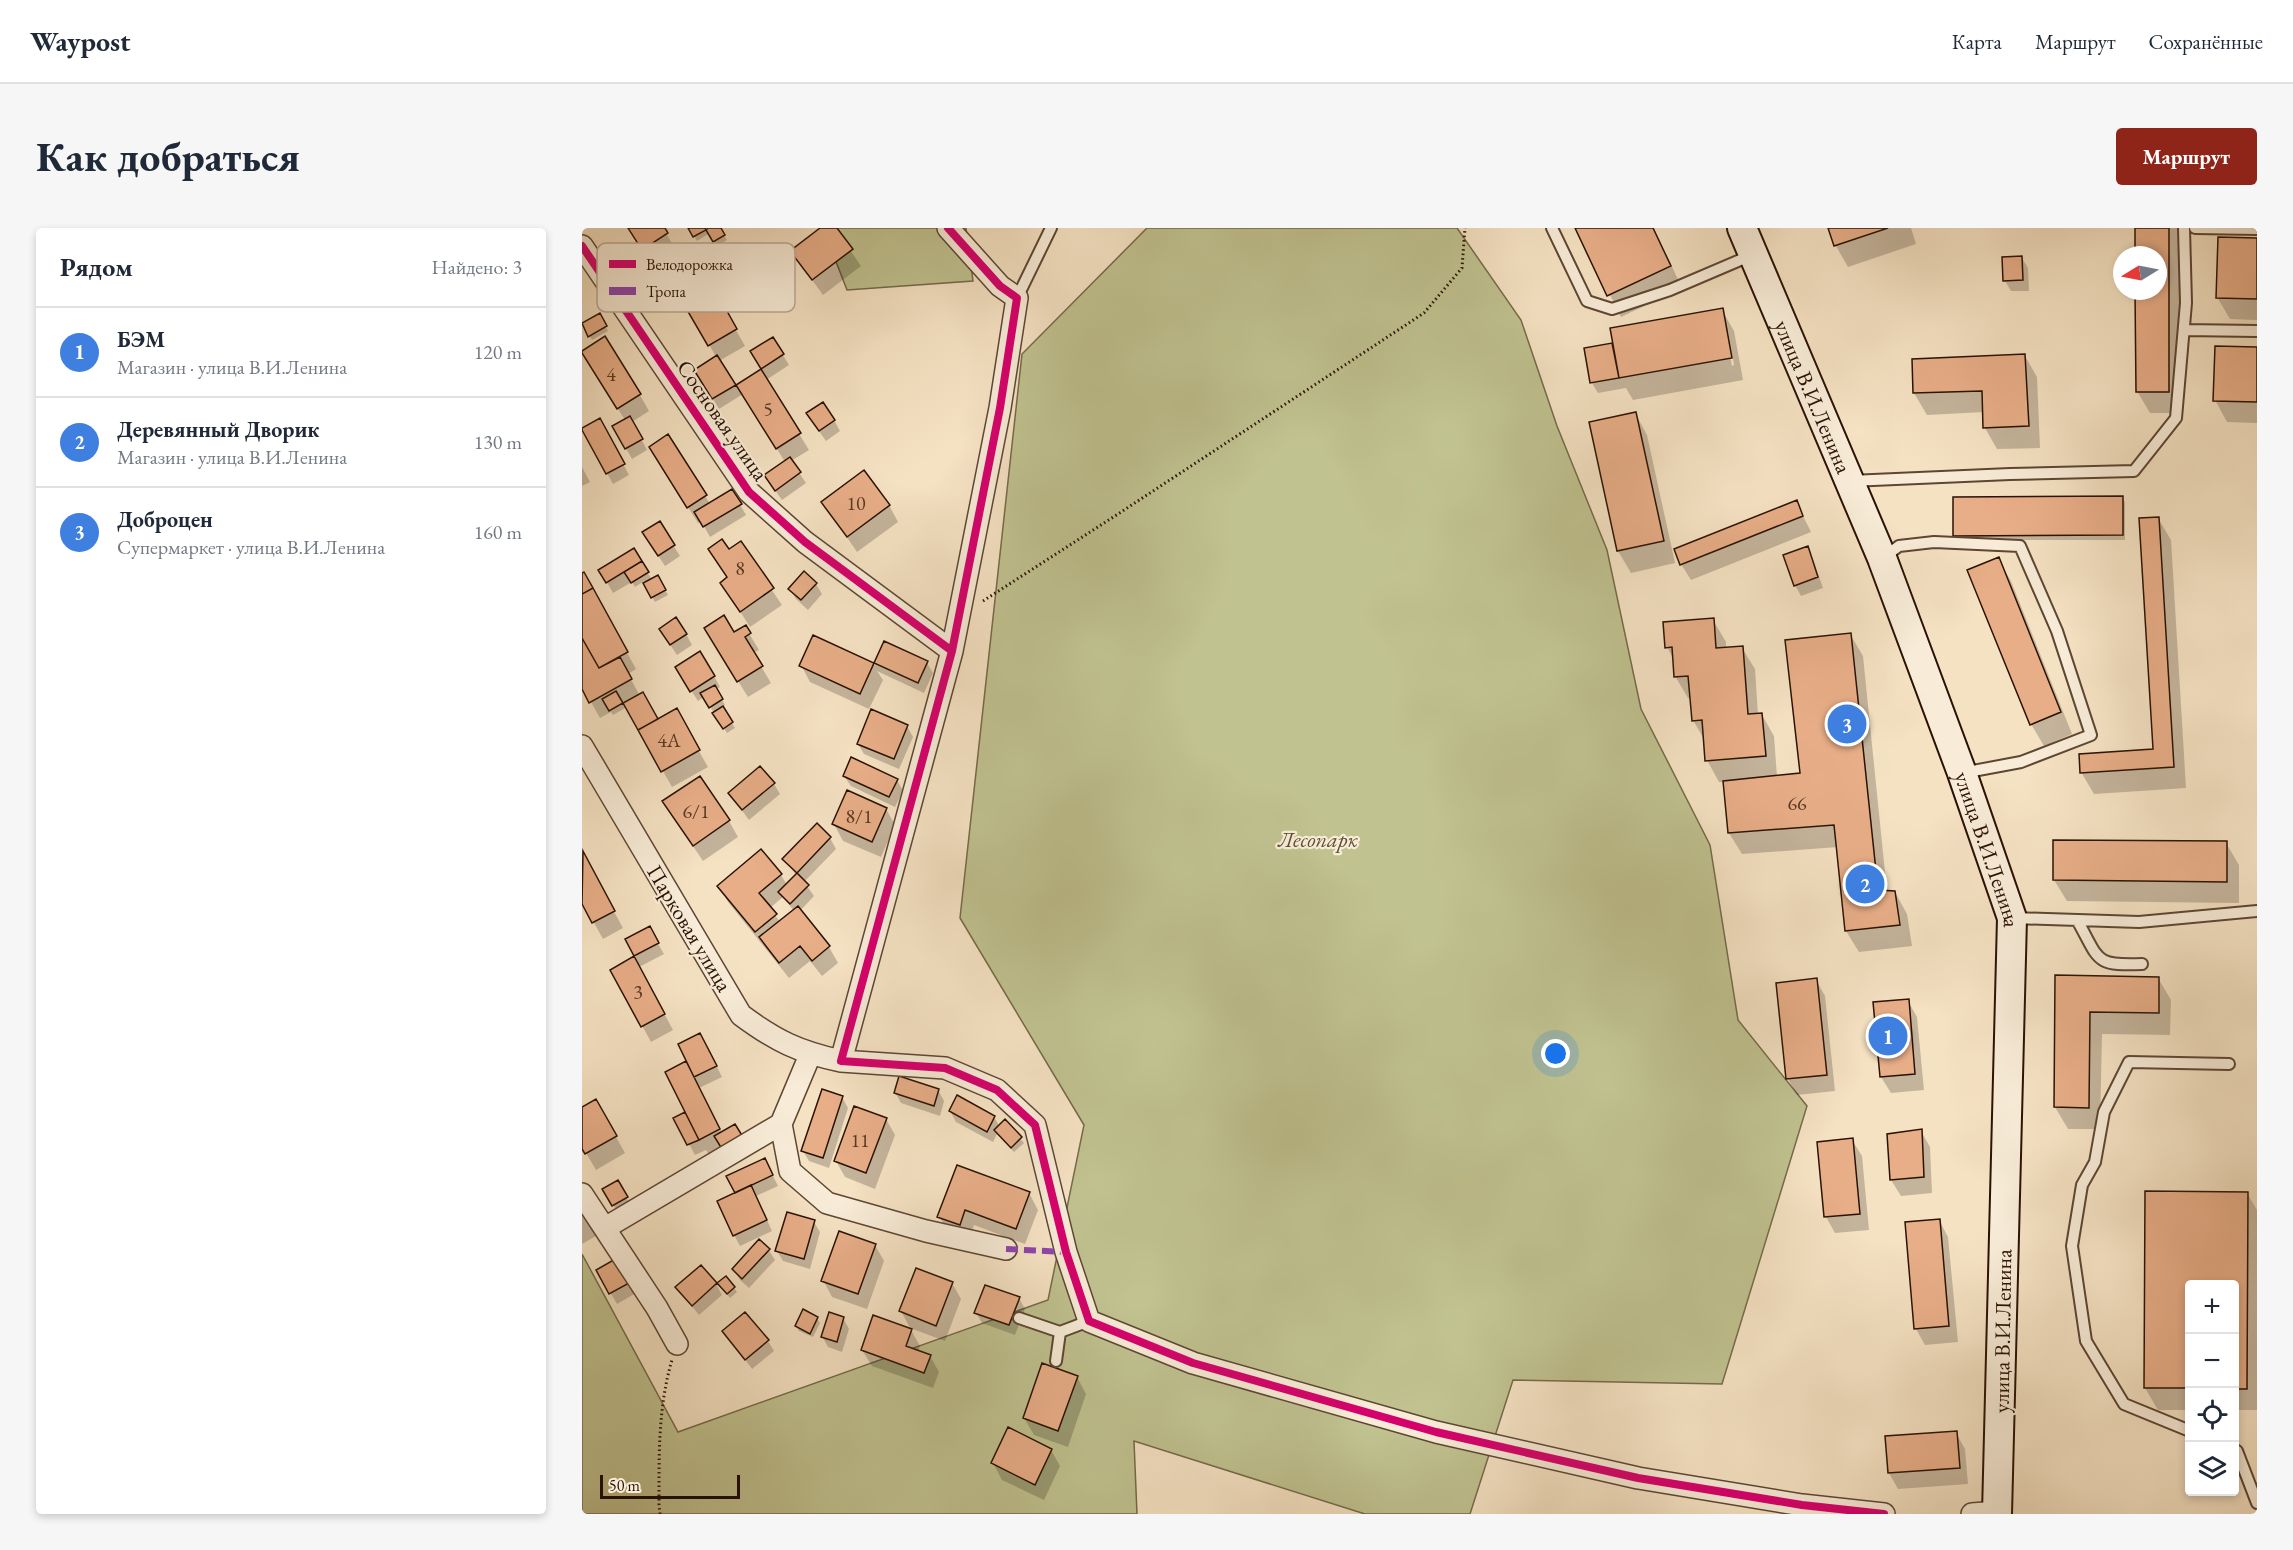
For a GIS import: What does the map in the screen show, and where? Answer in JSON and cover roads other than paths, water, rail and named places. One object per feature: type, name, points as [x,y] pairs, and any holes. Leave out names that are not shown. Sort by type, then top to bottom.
[{"type":"main road","name":"улица В.И.Ленина","points":[[1742,228],[1882,558],[1962,773],[2012,918],[1989,1513]]},
{"type":"street","points":[[841,1061],[952,651],[1000,408],[1017,298],[1000,286],[948,228]]},
{"type":"street","name":"Сосновая улица","points":[[582,246],[597,268]]},
{"type":"street","name":"Сосновая улица","points":[[627,312],[749,492],[805,542],[952,651]]},
{"type":"street","name":"Парковая улица","points":[[582,746],[741,1015],[768,1036],[810,1055],[841,1061],[945,1068],[997,1090],[1035,1125],[1066,1252],[1089,1321]]},
{"type":"street","points":[[810,1055],[781,1124],[790,1171],[827,1203],[926,1231],[1006,1249]]},
{"type":"street","points":[[606,1227],[781,1124]]},
{"type":"street","points":[[582,1194],[606,1227],[677,1344]]},
{"type":"street","points":[[1089,1321],[1193,1363],[1448,1434],[1638,1478],[1802,1505],[1884,1514]]},
{"type":"lane","points":[[1017,298],[1052,228]]},
{"type":"lane","points":[[1552,228],[1587,302],[1612,309],[1670,291],[1753,254]]},
{"type":"lane","points":[[1850,482],[2010,474],[2134,471],[2176,418],[2186,303],[2184,228]]},
{"type":"lane","points":[[2195,228],[2257,229]]},
{"type":"lane","points":[[2184,330],[2257,331]]},
{"type":"lane","points":[[1882,558],[1899,546],[1934,542],[2020,546],[2057,632],[2091,735],[2021,762],[1962,773]]},
{"type":"lane","points":[[2012,918],[2139,922],[2257,911]]},
{"type":"lane","points":[[2077,920],[2098,958],[2114,965],[2142,964]]},
{"type":"lane","points":[[2185,1429],[2124,1404],[2086,1341],[2072,1246],[2082,1185],[2095,1162],[2103,1112],[2129,1062],[2229,1064]]},
{"type":"lane","points":[[1019,1318],[1060,1332],[1089,1321]]},
{"type":"lane","points":[[1056,1361],[1060,1332]]},
{"type":"lane","points":[[2239,1456],[2257,1503]]},
{"type":"place","name":"Доброцен","points":[[1847,724]]},
{"type":"place","name":"Деревянный Дворик","points":[[1865,884]]},
{"type":"place","name":"БЭМ","points":[[1888,1036]]},
{"type":"park label","name":"Лесопарк","points":[[1318,839]]}]
